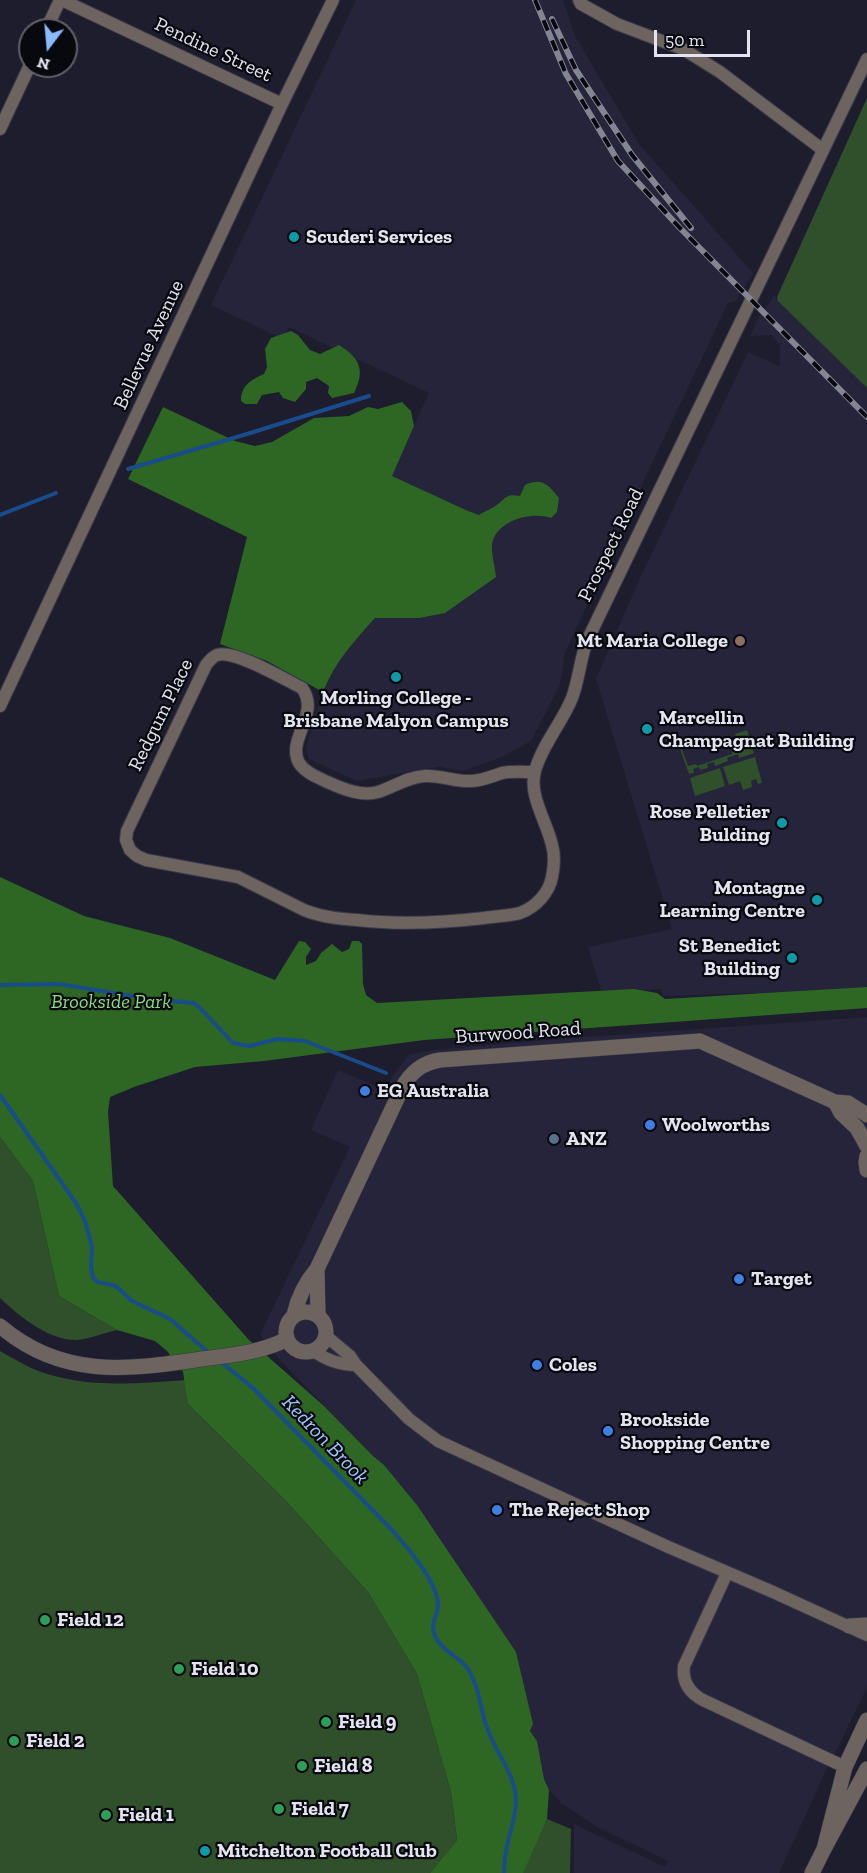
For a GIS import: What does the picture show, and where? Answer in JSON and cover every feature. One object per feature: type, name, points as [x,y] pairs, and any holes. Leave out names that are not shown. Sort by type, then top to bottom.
[{"type":"street","points":[[52,18],[61,0]]},
{"type":"street","name":"Pendine Street","points":[[61,0],[282,104]]},
{"type":"street","name":"Bellevue Avenue","points":[[0,706],[333,0]]},
{"type":"street","points":[[579,0],[581,4],[617,24],[683,50],[720,72],[823,150]]},
{"type":"street","name":"Prospect Road","points":[[534,772],[572,697],[587,641],[867,59]]},
{"type":"street","points":[[0,129],[24,78]]},
{"type":"street","name":"Redgum Place","points":[[225,654],[240,658],[302,688],[308,702],[296,755],[308,773],[344,789],[365,794],[377,792],[415,777],[440,776],[473,781],[505,772],[534,772],[534,793],[553,847],[554,865],[552,880],[544,894],[536,904],[519,913],[446,923],[419,924],[340,919],[304,910],[238,877],[146,860],[130,850],[126,840],[127,831],[206,665],[212,657],[225,654]]},
{"type":"street","name":"Burwood Road","points":[[294,1315],[306,1283],[317,1269],[402,1088],[413,1072],[432,1061],[700,1041],[835,1102],[848,1103],[867,1116]]},
{"type":"street","name":"Burwood Road","points":[[835,1102],[841,1113],[857,1128],[867,1146]]},
{"type":"street","points":[[867,1156],[867,1170]]},
{"type":"street","points":[[317,1269],[318,1315]]},
{"type":"street","points":[[327,1336],[320,1347],[314,1351],[301,1351],[291,1345],[287,1339],[286,1326],[294,1315],[306,1311],[318,1315],[325,1324],[327,1336],[350,1356],[409,1419],[438,1441],[867,1635]]},
{"type":"street","points":[[0,1326],[35,1351],[69,1363],[110,1368],[162,1365],[260,1351],[287,1339]]},
{"type":"street","points":[[314,1351],[322,1357],[344,1365],[356,1365]]},
{"type":"street","points":[[727,1573],[684,1666],[688,1689],[694,1696],[845,1767]]},
{"type":"street","points":[[849,1626],[867,1625]]},
{"type":"street","points":[[824,1849],[845,1767],[867,1720]]},
{"type":"street","points":[[812,1873],[867,1769]]},
{"type":"shaded area","points":[[356,0],[563,0],[575,36],[639,144],[753,273],[736,301],[728,303],[565,653],[560,685],[531,741],[502,757],[464,771],[439,767],[356,781],[309,759],[306,749],[328,680],[347,648],[468,511],[391,476],[429,393],[289,327],[283,339],[211,305]]},
{"type":"shaded area","name":"Mt Maria College","points":[[773,295],[867,388],[867,994],[763,1002],[755,993],[663,996],[661,989],[602,994],[588,947],[672,929],[596,679],[641,576],[748,352],[780,366],[780,346],[771,335],[750,336],[759,316]]},
{"type":"shaded area","name":"Brookside Shopping Centre","points":[[867,1017],[867,1687],[779,1873],[574,1873],[574,1824],[665,1867],[668,1861],[599,1828],[561,1803],[549,1790],[544,1779],[537,1741],[530,1731],[532,1724],[516,1652],[417,1505],[401,1485],[278,1358],[260,1335],[350,1147],[311,1130],[338,1070],[385,1090],[393,1075],[410,1054],[557,1039]]},
{"type":"green space","points":[[867,98],[867,388],[778,301],[777,297]]},
{"type":"green space","points":[[291,331],[298,335],[310,350],[320,354],[339,345],[351,355],[356,360],[360,371],[354,393],[332,398],[328,393],[329,386],[317,378],[306,382],[306,389],[295,402],[283,398],[279,392],[262,395],[257,404],[245,404],[241,401],[245,387],[264,374],[267,367],[265,349],[271,338]]},
{"type":"green space","points":[[402,402],[411,411],[414,426],[392,476],[479,515],[508,496],[520,496],[525,485],[541,482],[559,498],[557,512],[551,518],[534,516],[516,519],[500,529],[492,544],[496,577],[445,613],[419,618],[375,618],[339,662],[323,692],[267,661],[220,644],[247,537],[128,479],[163,407],[235,441],[255,446],[272,442],[314,418],[349,416],[368,407],[378,409]]},
{"type":"green space","points":[[747,730],[754,753],[739,758],[738,754],[715,766],[714,762],[707,764],[708,768],[700,770],[699,767],[693,769],[694,773],[689,774],[679,746],[689,743],[690,746],[682,749],[688,766],[696,764],[697,766],[740,750],[735,734]]},
{"type":"green space","points":[[755,757],[762,783],[758,784],[756,779],[751,781],[752,787],[743,790],[740,781],[729,785],[723,767]]},
{"type":"green space","points":[[720,768],[725,786],[695,796],[690,778]]},
{"type":"green space","name":"Brookside Park","points":[[0,877],[84,916],[170,938],[275,980],[299,941],[305,942],[311,949],[306,957],[306,965],[316,961],[321,953],[332,944],[342,952],[349,949],[352,941],[359,941],[362,944],[363,984],[366,995],[377,1003],[634,989],[657,993],[665,999],[867,987],[867,1008],[424,1040],[264,1061],[195,1067],[110,1097],[108,1112],[113,1186],[249,1340],[324,1406],[384,1465],[417,1505],[516,1652],[533,1724],[530,1731],[537,1741],[544,1779],[549,1790],[547,1819],[523,1873],[430,1873],[457,1840],[451,1792],[417,1674],[368,1592],[287,1502],[188,1404],[183,1372],[167,1351],[155,1341],[117,1330],[59,1296],[33,1181],[0,1137]]},
{"type":"green space","points":[[0,1137],[33,1181],[59,1296],[117,1330],[76,1340],[65,1339],[35,1326],[0,1298]]},
{"type":"green space","points":[[0,1351],[29,1367],[66,1379],[106,1383],[186,1380],[188,1404],[287,1502],[368,1592],[417,1674],[451,1792],[457,1840],[430,1873],[0,1873]]},
{"type":"green space","points":[[547,1819],[571,1829],[570,1873],[521,1873]]},
{"type":"waterway","points":[[128,469],[369,396]]},
{"type":"waterway","points":[[0,515],[56,493]]},
{"type":"waterway","points":[[0,985],[59,984],[151,999],[194,1003],[233,1043],[250,1046],[277,1039],[305,1041],[386,1073]]},
{"type":"waterway","name":"Kedron Brook","points":[[0,1095],[76,1203],[85,1221],[92,1247],[93,1278],[98,1282],[116,1286],[132,1301],[170,1319],[210,1354]]},
{"type":"waterway","name":"Kedron Brook","points":[[221,1362],[253,1388],[392,1530],[431,1583],[438,1602],[433,1627],[436,1638],[443,1647],[465,1665],[472,1676],[490,1735],[509,1772],[515,1791],[515,1813],[506,1849],[504,1873]]},
{"type":"railway","points":[[535,0],[566,74],[618,161],[679,227],[867,417]]},
{"type":"railway","points":[[552,19],[576,70],[632,155],[691,228]]},
{"type":"place","name":"Scuderi Services","points":[[294,237]]},
{"type":"place","name":"Mt Maria College","points":[[740,641]]},
{"type":"place","name":"Morling College - Brisbane Malyon Campus","points":[[396,677]]},
{"type":"place","name":"Marcellin Champagnat Building","points":[[647,729]]},
{"type":"place","name":"Rose Pelletier Bulding","points":[[782,823]]},
{"type":"place","name":"Montagne Learning Centre","points":[[817,900]]},
{"type":"place","name":"St Benedict Building","points":[[792,958]]},
{"type":"place","name":"EG Australia","points":[[365,1091]]},
{"type":"place","name":"Woolworths","points":[[650,1125]]},
{"type":"place","name":"ANZ","points":[[554,1139]]},
{"type":"place","name":"Target","points":[[739,1279]]},
{"type":"place","name":"Coles","points":[[537,1365]]},
{"type":"place","name":"Brookside Shopping Centre","points":[[608,1431]]},
{"type":"place","name":"The Reject Shop","points":[[497,1510]]},
{"type":"place","name":"Field 12","points":[[45,1620]]},
{"type":"place","name":"Field 10","points":[[179,1669]]},
{"type":"place","name":"Field 9","points":[[326,1722]]},
{"type":"place","name":"Field 2","points":[[14,1741]]},
{"type":"place","name":"Field 8","points":[[302,1766]]},
{"type":"place","name":"Field 7","points":[[279,1809]]},
{"type":"place","name":"Field 1","points":[[106,1815]]},
{"type":"place","name":"Mitchelton Football Club","points":[[205,1851]]}]
